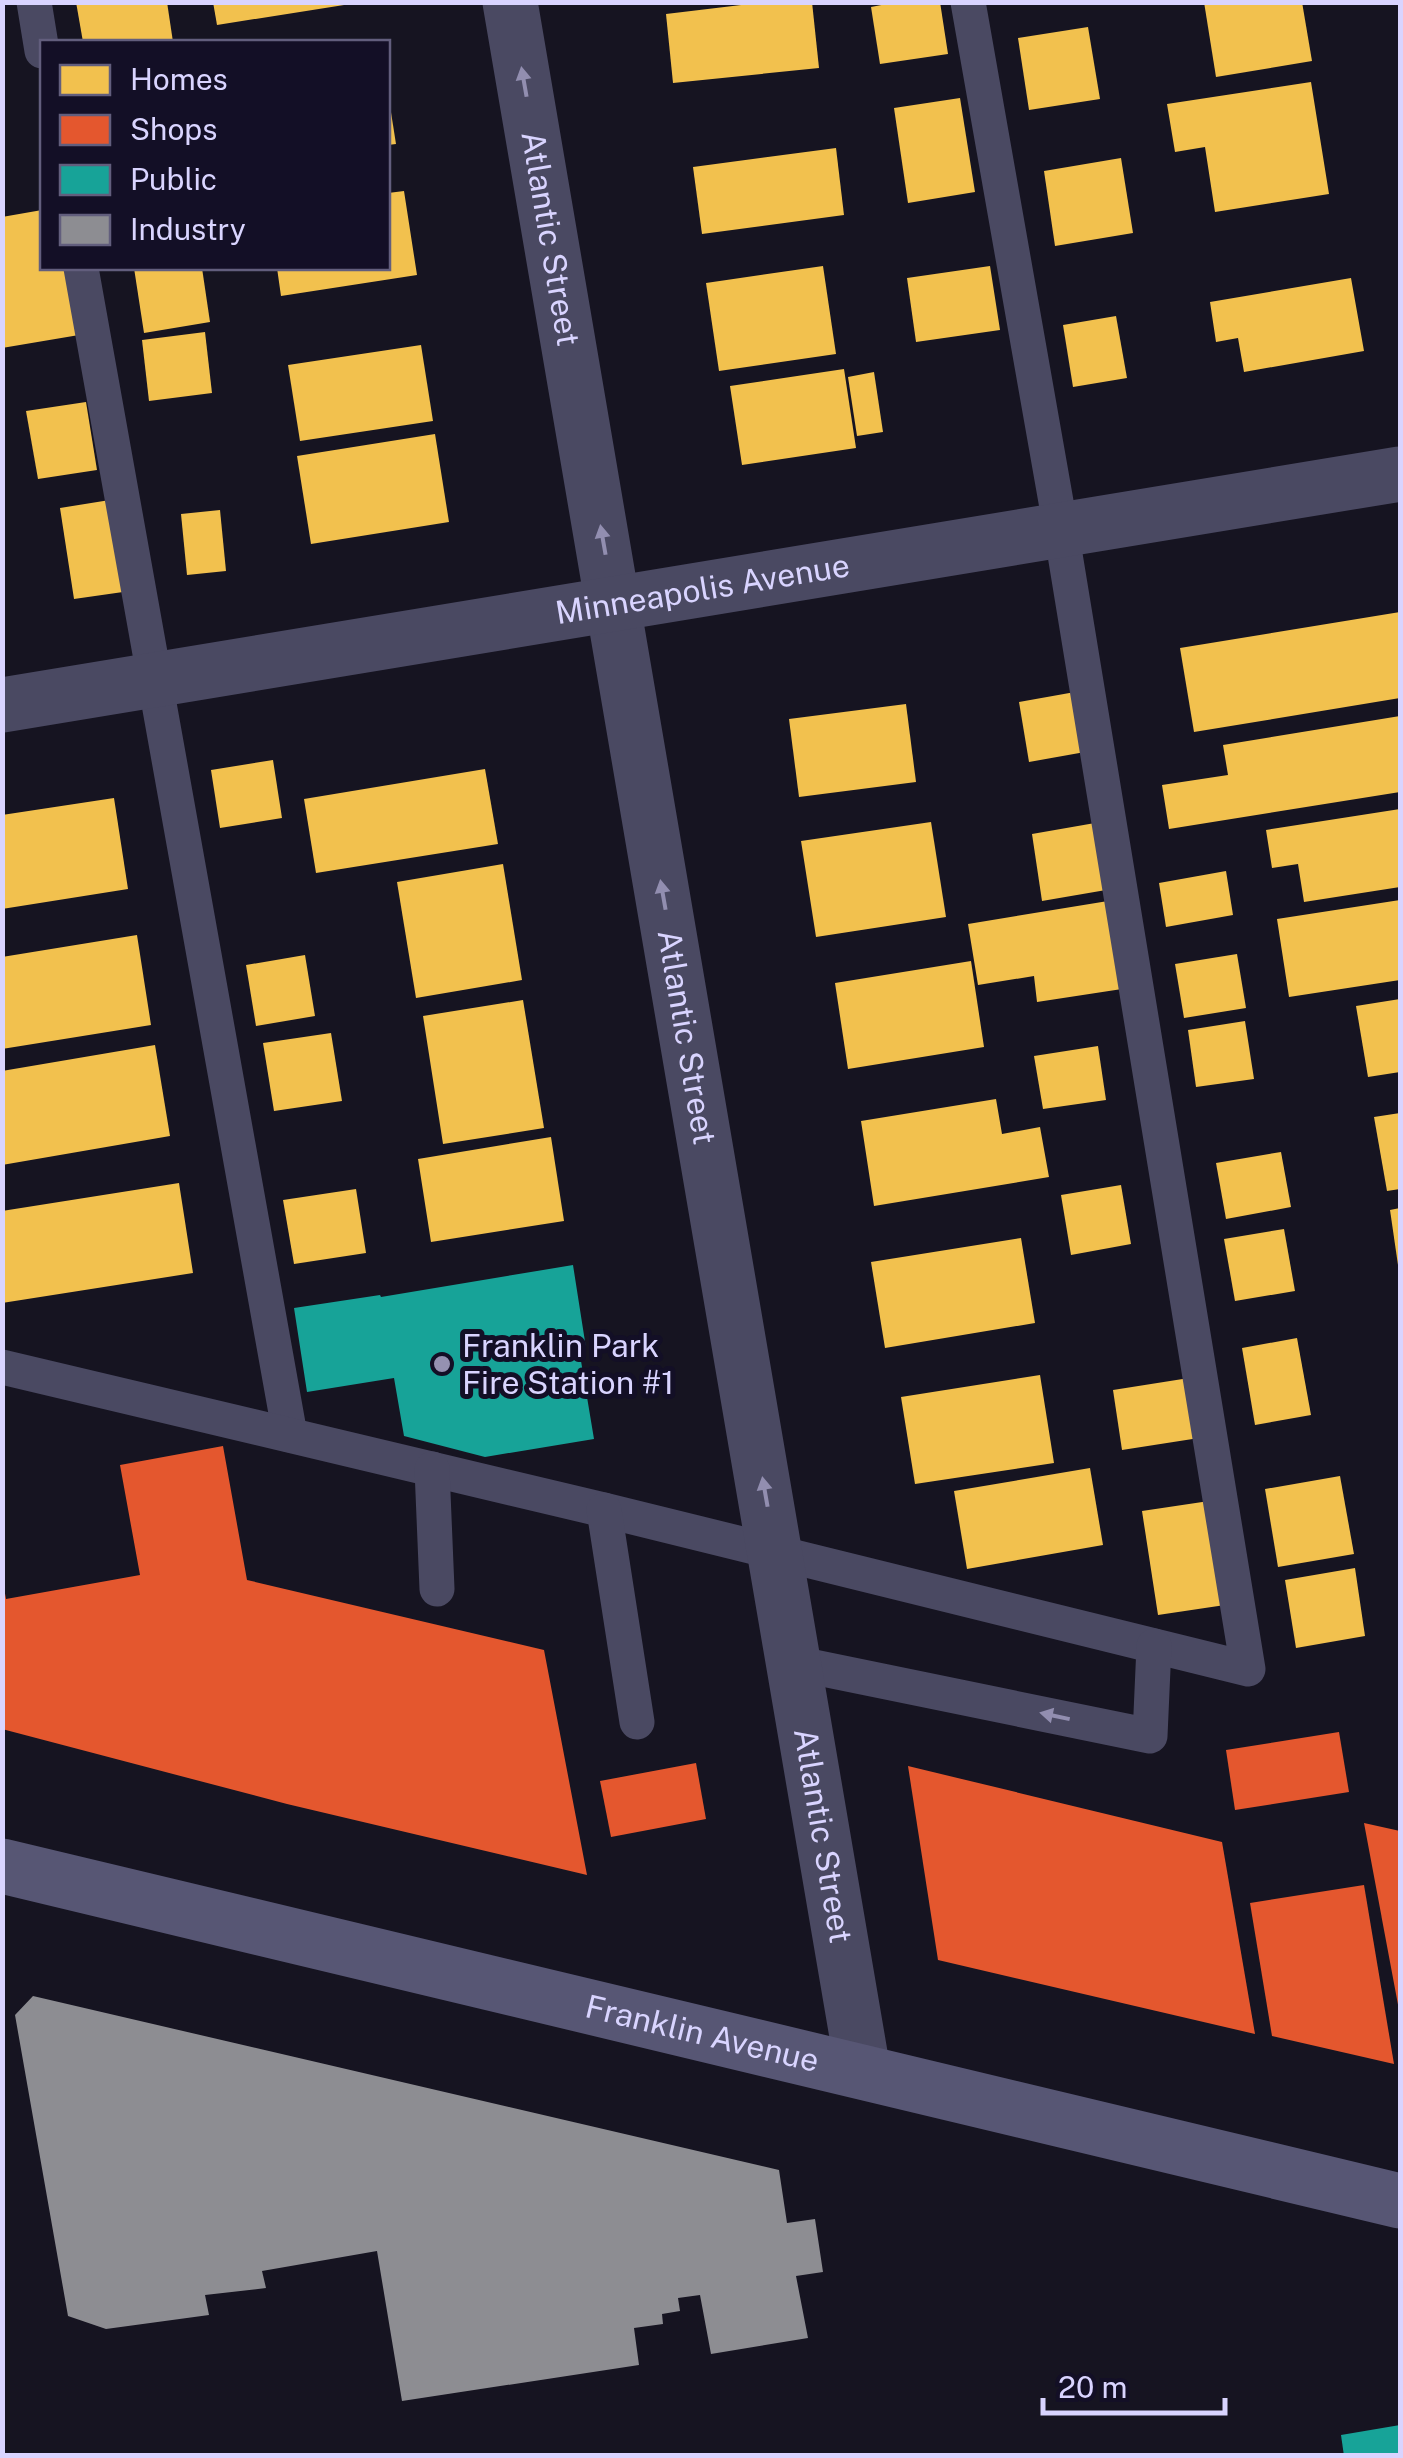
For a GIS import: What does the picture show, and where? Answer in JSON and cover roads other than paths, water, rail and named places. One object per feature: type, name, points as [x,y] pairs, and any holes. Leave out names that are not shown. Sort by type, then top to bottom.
[{"type":"main road","name":"Franklin Avenue","points":[[2,1866],[1400,2201]]},
{"type":"street","name":"Atlantic Street","points":[[510,2],[863,2071]]},
{"type":"street","name":"Minneapolis Avenue","points":[[2,705],[1400,474]]},
{"type":"lane","points":[[34,2],[40,40]]},
{"type":"lane","points":[[2,1367],[1248,1669],[1061,530],[968,2]]},
{"type":"lane","points":[[81,270],[290,1435]]},
{"type":"lane","points":[[432,1469],[437,1589]]},
{"type":"lane","points":[[604,1510],[637,1722]]},
{"type":"lane","points":[[794,1662],[1150,1736],[1154,1646]]},
{"type":"place","name":"Franklin Park Fire Station #1","points":[[442,1364]]}]
